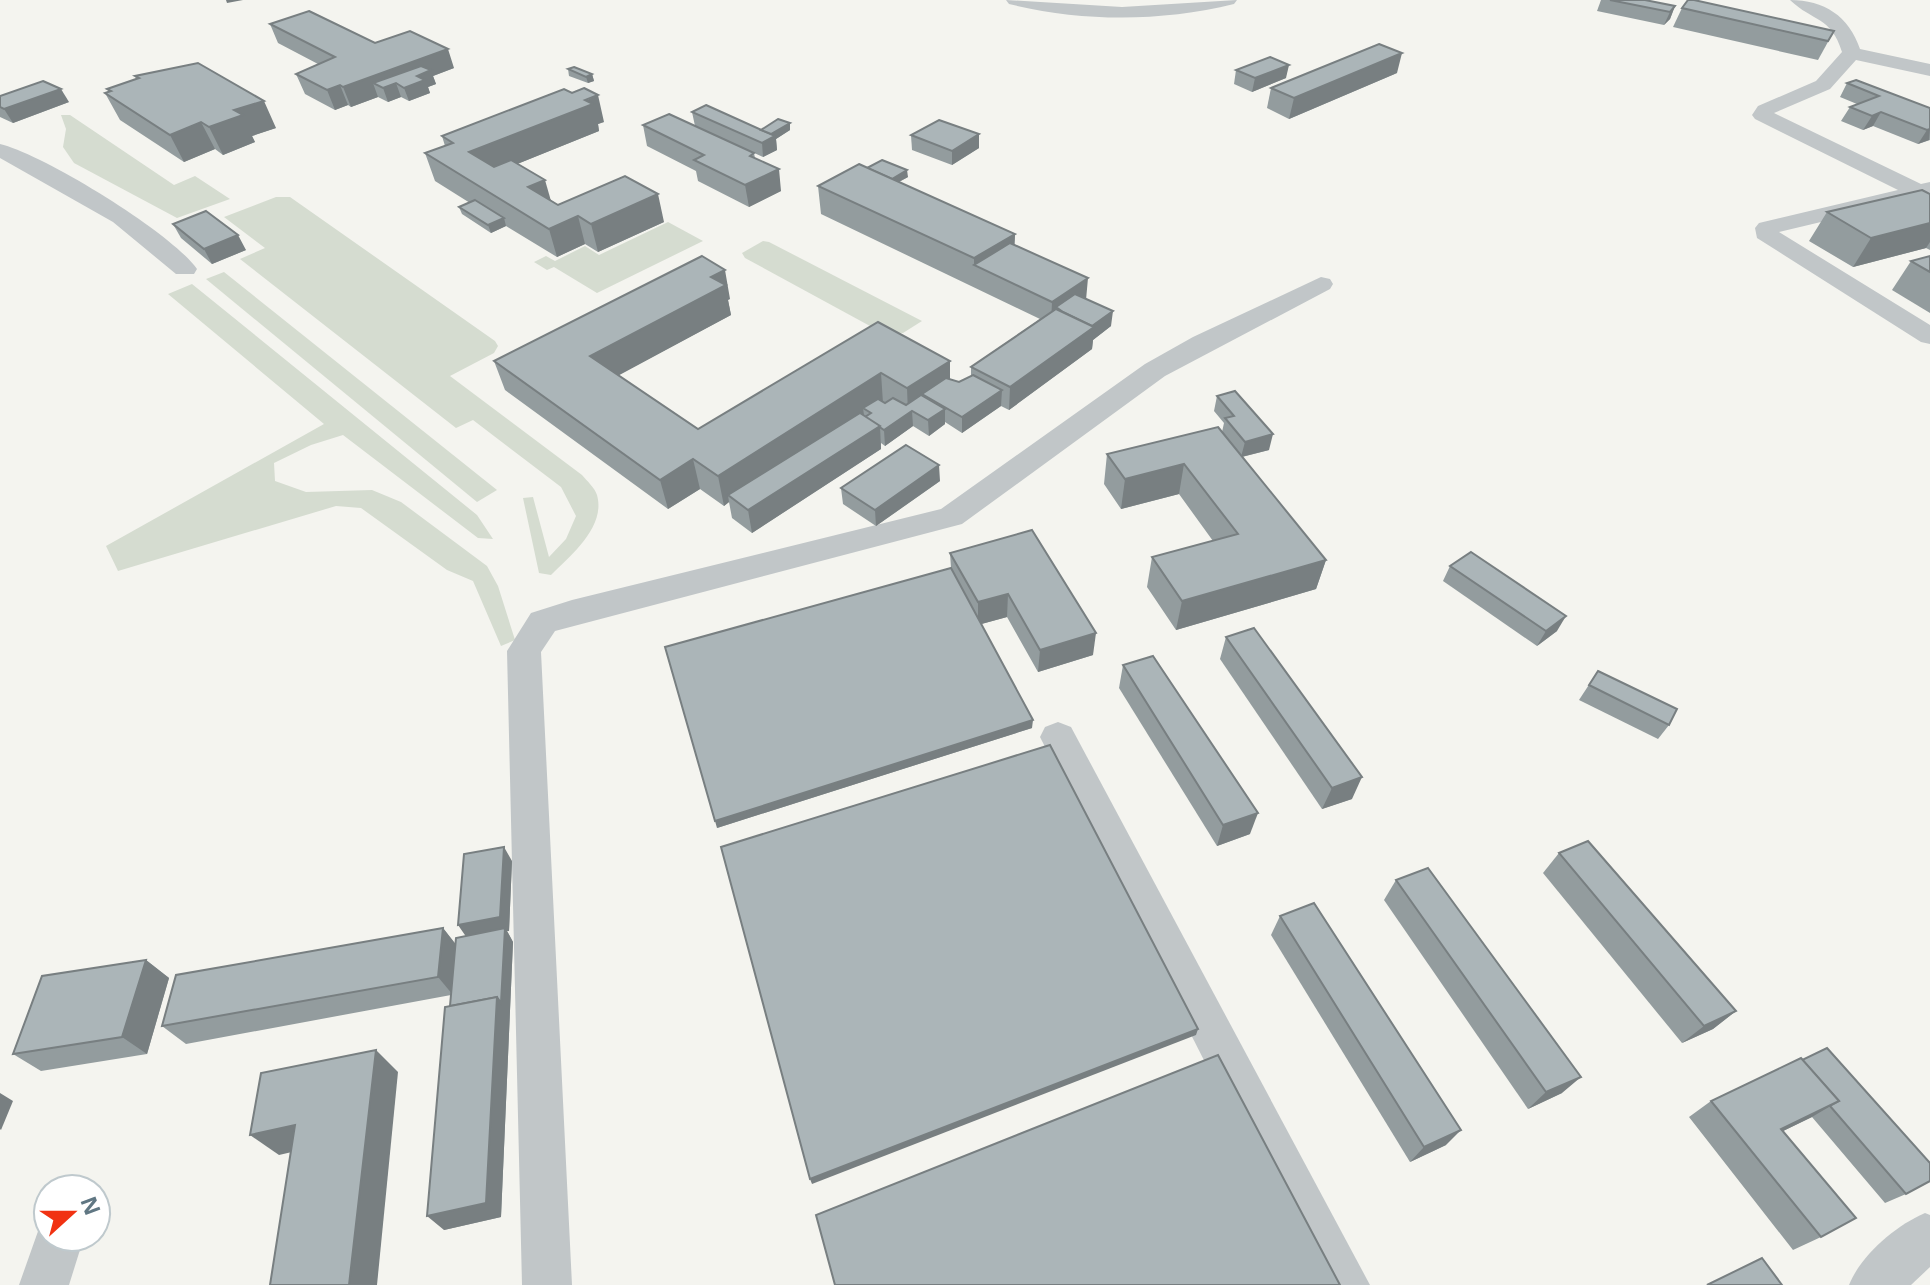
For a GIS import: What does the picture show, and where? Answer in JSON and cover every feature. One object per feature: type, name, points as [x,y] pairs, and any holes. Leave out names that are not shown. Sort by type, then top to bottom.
[{"type":"street","points":[[1015,0],[1071,11],[1125,15],[1228,0]]},
{"type":"street","points":[[1799,0],[1827,13],[1846,30],[1852,53]]},
{"type":"street","points":[[1852,53],[1930,70]]},
{"type":"street","points":[[1852,53],[1823,85],[1765,110],[1762,115],[1923,189]]},
{"type":"street","points":[[0,150],[46,172],[153,237],[185,269]]},
{"type":"street","points":[[1923,189],[1767,228],[1769,238],[1930,336]]},
{"type":"street","points":[[547,1285],[524,651],[543,622],[572,612],[951,517],[1155,370],[1321,284]]},
{"type":"street","points":[[1058,737],[1345,1285]]},
{"type":"street","points":[[1874,1285],[1925,1238]]},
{"type":"street","points":[[44,1285],[54,1253]]},
{"type":"shaded area","points":[[61,115],[70,115],[174,185],[195,176],[230,199],[177,218],[74,163],[63,147],[66,129]]},
{"type":"shaded area","points":[[276,197],[290,197],[495,341],[498,346],[494,353],[450,376],[582,475],[597,495],[598,507],[592,529],[551,575],[539,573],[523,498],[533,497],[549,557],[566,539],[576,516],[561,487],[473,420],[456,428],[240,259],[265,248],[224,217]]},
{"type":"shaded area","points":[[668,222],[703,241],[597,293],[554,267],[547,270],[534,262],[546,256],[555,261],[585,246],[599,255]]},
{"type":"shaded area","points":[[763,241],[922,321],[903,333],[881,332],[745,258],[742,253]]},
{"type":"shaded area","points":[[224,272],[497,490],[477,502],[206,279]]},
{"type":"shaded area","points":[[192,284],[477,515],[493,539],[478,538],[343,435],[311,445],[274,463],[275,481],[306,492],[372,490],[401,502],[487,566],[498,586],[515,640],[501,646],[473,581],[447,570],[361,508],[336,506],[118,571],[106,546],[324,424],[168,294]]},
{"type":"building","points":[[1610,0],[1645,0],[1675,6],[1670,12]]},
{"type":"building","points":[[1688,0],[1834,31],[1828,41],[1682,8]]},
{"type":"building","points":[[309,11],[375,43],[410,31],[448,49],[327,90],[296,74],[335,57],[270,24]]},
{"type":"building","points":[[1379,44],[1402,53],[1294,98],[1271,88]]},
{"type":"building","points":[[1270,57],[1289,65],[1255,78],[1236,70]]},
{"type":"building","points":[[198,63],[264,101],[234,110],[243,115],[209,127],[201,122],[170,135],[105,93],[111,91],[107,89],[139,78],[135,76]]},
{"type":"building","points":[[421,66],[431,70],[417,76],[425,80],[404,88],[396,83],[383,88],[373,83]]},
{"type":"building","points":[[574,67],[592,74],[586,77],[568,69]]},
{"type":"building","points":[[1856,80],[1930,108],[1930,129],[1881,112],[1872,116],[1850,107],[1879,96],[1847,83]]},
{"type":"building","points":[[43,81],[61,89],[4,109],[0,107],[0,96]]},
{"type":"building","points":[[584,88],[598,95],[585,100],[593,104],[469,152],[494,167],[511,160],[545,180],[528,187],[558,205],[625,176],[658,194],[591,224],[578,216],[549,229],[425,153],[453,143],[442,136],[564,89],[572,93]]},
{"type":"building","points":[[706,105],[775,136],[762,143],[692,112]]},
{"type":"building","points":[[669,114],[754,153],[750,156],[779,169],[745,185],[694,160],[704,155],[643,125]]},
{"type":"building","points":[[778,119],[790,123],[771,134],[761,130]]},
{"type":"building","points":[[939,120],[979,134],[952,151],[911,135]]},
{"type":"building","points":[[882,160],[907,170],[892,179],[867,168]]},
{"type":"building","points":[[859,164],[1015,234],[974,258],[818,186]]},
{"type":"building","points":[[1922,190],[1930,194],[1930,223],[1871,238],[1827,212]]},
{"type":"building","points":[[475,200],[504,218],[488,225],[459,207]]},
{"type":"building","points":[[206,211],[238,235],[204,249],[173,224]]},
{"type":"building","points":[[1010,243],[1088,278],[1052,302],[974,265]]},
{"type":"building","points":[[702,256],[725,270],[711,277],[726,285],[590,356],[698,429],[878,322],[950,361],[907,388],[881,373],[718,476],[693,459],[660,480],[494,361]]},
{"type":"building","points":[[1930,256],[1930,272],[1911,261]]},
{"type":"building","points":[[1075,294],[1113,311],[1092,326],[1056,307]]},
{"type":"building","points":[[1056,309],[1094,327],[1010,387],[971,367]]},
{"type":"building","points":[[973,375],[1002,390],[962,417],[922,394],[946,378],[959,382]]},
{"type":"building","points":[[1235,391],[1273,434],[1245,442],[1225,418],[1234,416],[1217,396]]},
{"type":"building","points":[[921,395],[945,409],[928,420],[912,411],[884,430],[865,417],[871,413],[863,408],[878,399],[885,403],[893,398],[906,405]]},
{"type":"building","points":[[860,413],[880,426],[748,510],[728,495]]},
{"type":"building","points":[[1218,427],[1326,560],[1182,601],[1152,557],[1238,534],[1184,464],[1125,479],[1107,454]]},
{"type":"building","points":[[906,445],[939,465],[875,510],[841,488]]},
{"type":"building","points":[[1032,530],[1096,633],[1040,650],[1008,594],[978,602],[950,553]]},
{"type":"building","points":[[1471,552],[1566,616],[1546,631],[1450,566]]},
{"type":"building","points":[[951,568],[1033,720],[715,821],[665,647]]},
{"type":"building","points":[[1254,628],[1362,777],[1332,788],[1226,637]]},
{"type":"building","points":[[1153,656],[1258,813],[1223,825],[1123,665]]},
{"type":"building","points":[[1598,671],[1677,709],[1669,725],[1589,685]]},
{"type":"building","points":[[1050,745],[1198,1029],[810,1179],[721,847]]},
{"type":"building","points":[[1588,841],[1736,1011],[1704,1026],[1559,853]]},
{"type":"building","points":[[504,847],[500,917],[458,925],[464,854]]},
{"type":"building","points":[[1428,868],[1581,1077],[1546,1092],[1396,880]]},
{"type":"building","points":[[1314,903],[1461,1130],[1424,1147],[1280,916]]},
{"type":"building","points":[[443,928],[438,977],[162,1026],[176,975]]},
{"type":"building","points":[[505,928],[501,1003],[497,997],[450,1006],[456,938]]},
{"type":"building","points":[[146,960],[122,1037],[13,1054],[42,976]]},
{"type":"building","points":[[497,997],[486,1203],[427,1216],[445,1007]]},
{"type":"building","points":[[1827,1048],[1930,1163],[1930,1181],[1906,1194],[1830,1106],[1839,1101],[1802,1060]]},
{"type":"building","points":[[376,1050],[349,1285],[270,1285],[295,1125],[250,1135],[261,1073]]},
{"type":"building","points":[[1218,1055],[1340,1285],[835,1285],[816,1215]]},
{"type":"building","points":[[1801,1058],[1839,1101],[1781,1129],[1856,1218],[1821,1237],[1711,1101]]},
{"type":"building","points":[[1762,1258],[1782,1285],[1707,1285]]}]
